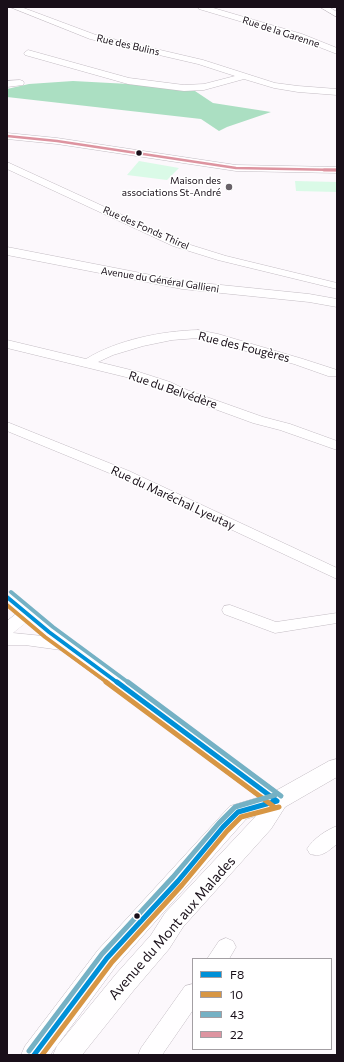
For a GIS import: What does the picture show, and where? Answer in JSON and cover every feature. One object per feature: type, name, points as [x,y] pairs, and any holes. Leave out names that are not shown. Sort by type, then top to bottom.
[{"type":"street","name":"Rue des Bulins","points":[[14,7],[93,37],[200,62],[288,88],[337,92]]},
{"type":"street","name":"Rue de la Garenne","points":[[202,7],[299,36],[337,51]]},
{"type":"street","points":[[324,7],[337,15]]},
{"type":"street","points":[[28,53],[128,81],[162,86],[192,89],[204,88],[244,76]]},
{"type":"street","points":[[7,84],[20,83]]},
{"type":"street","points":[[7,136],[57,141],[236,168],[337,170]]},
{"type":"street","name":"Rue des Fonds Thirel","points":[[7,165],[177,244],[228,259],[337,286]]},
{"type":"street","name":"Avenue du Général Gallieni","points":[[7,251],[182,285],[308,298],[337,303]]},
{"type":"street","name":"Rue des Fougères","points":[[87,364],[95,358],[145,341],[177,335],[199,334],[314,365],[333,373]]},
{"type":"street","name":"Rue du Belvédère","points":[[7,344],[165,384],[182,393],[337,446]]},
{"type":"street","name":"Rue du Maréchal Lyeutay","points":[[7,426],[124,474],[337,574]]},
{"type":"street","points":[[7,597],[49,632],[277,800]]},
{"type":"street","points":[[230,610],[275,628],[337,618]]},
{"type":"street","points":[[7,630],[27,613]]},
{"type":"street","points":[[7,639],[24,639],[65,644]]},
{"type":"street","name":"Avenue du Mont aux Malades","points":[[34,1055],[107,958],[178,881],[223,827],[238,812],[277,800],[337,767]]},
{"type":"street","name":"Avenue du Mont aux Malades","points":[[66,1055],[120,987],[160,942],[174,920],[263,823],[277,800]]},
{"type":"street","points":[[317,849],[337,834]]},
{"type":"street","points":[[149,1055],[192,994]]},
{"type":"green space","points":[[73,81],[129,84],[195,91],[213,103],[271,112],[219,131],[201,119],[7,97],[7,89],[29,84]]},
{"type":"green space","points":[[139,161],[179,168],[167,180],[127,175]]},
{"type":"green space","points":[[295,181],[337,182],[337,192],[296,191]]},
{"type":"transit line","name":"22","points":[[7,136],[57,141],[236,168],[337,170]]},
{"type":"transit line","name":"43","points":[[11,592],[53,627],[281,796]]},
{"type":"transit line","name":"F8","points":[[7,597],[49,632],[277,801]]},
{"type":"transit line","name":"10","points":[[7,605],[45,637],[273,806]]},
{"type":"transit line","name":"43","points":[[29,1051],[102,954],[173,877],[219,823],[235,807],[275,795]]},
{"type":"transit line","name":"F8","points":[[34,1055],[107,958],[178,881],[223,827],[238,812],[277,801]]},
{"type":"transit line","name":"10","points":[[42,1055],[112,962],[182,885],[227,831],[241,817],[279,807]]},
{"type":"place","name":"Maison des associations St-André","points":[[229,187]]}]
